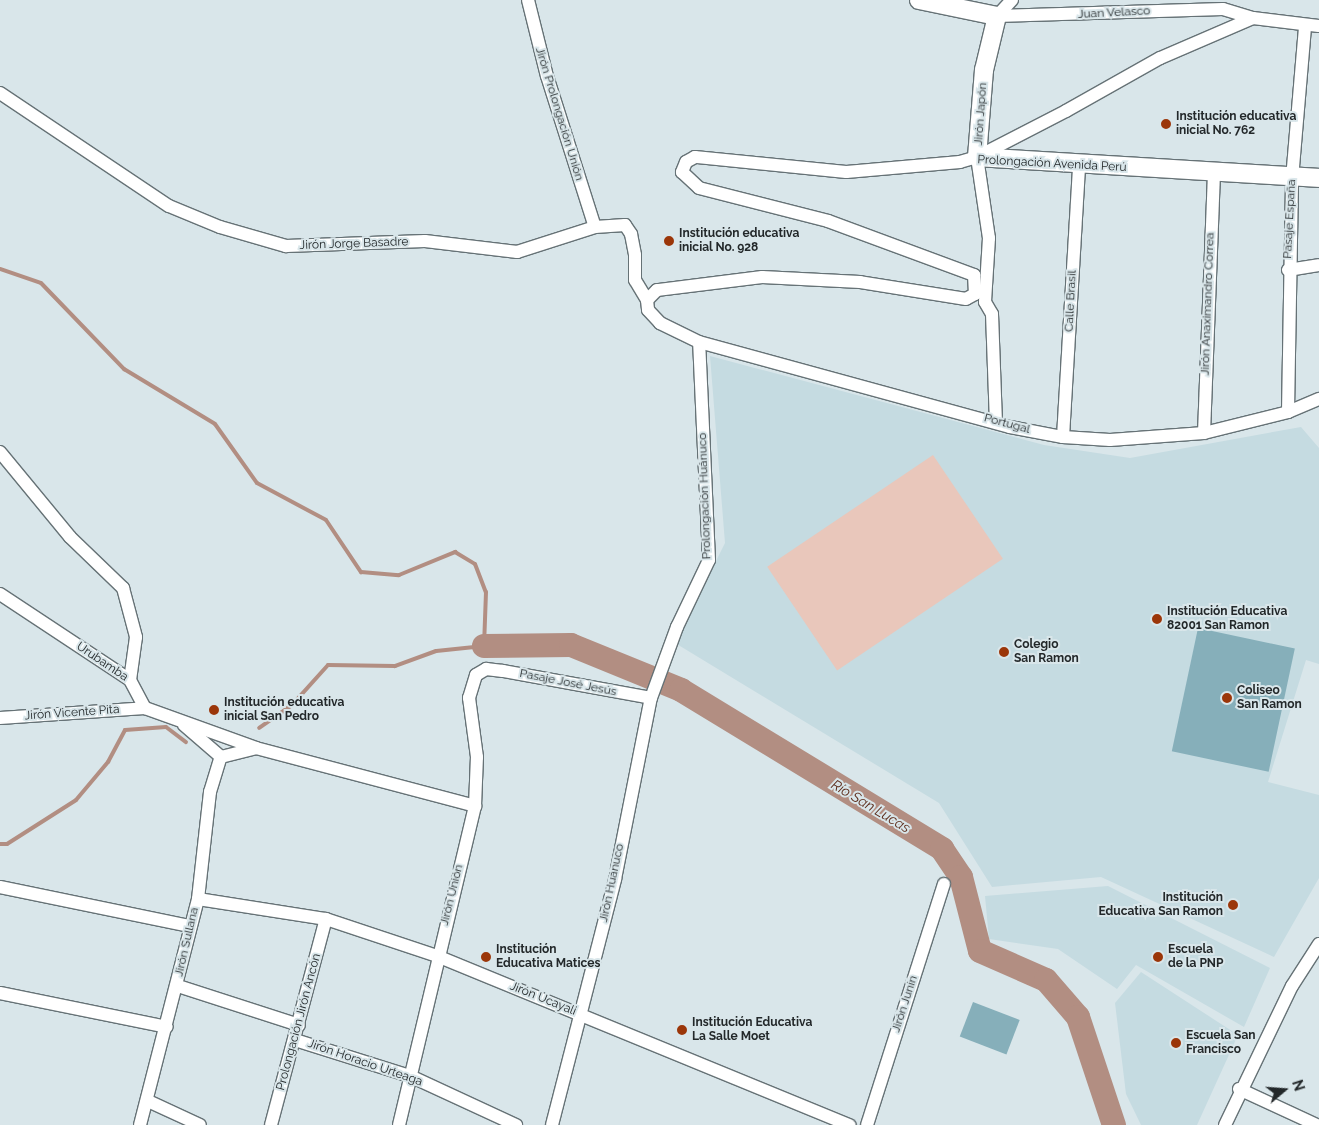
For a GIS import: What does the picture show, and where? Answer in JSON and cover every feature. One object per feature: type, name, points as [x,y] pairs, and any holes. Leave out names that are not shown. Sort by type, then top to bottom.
[{"type":"street","name":"Jirón Prolongación Unión","points":[[528,0],[547,76],[594,227]]},
{"type":"street","points":[[919,0],[997,16],[1012,0]]},
{"type":"street","name":"Juan Velasco","points":[[997,16],[1110,15],[1193,8],[1223,9],[1253,18],[1305,26],[1319,26]]},
{"type":"street","name":"Jirón Japón","points":[[996,422],[992,314],[980,298],[989,238],[977,157],[984,70],[997,16]]},
{"type":"street","points":[[977,157],[1160,58],[1253,18]]},
{"type":"street","name":"Pasaje España","points":[[1288,412],[1288,270],[1292,179],[1305,26]]},
{"type":"street","name":"Jirón Jorge Basadre","points":[[0,93],[169,206],[220,227],[286,246],[425,241],[517,252],[594,227],[625,225],[631,234],[635,280],[647,300]]},
{"type":"street","name":"Prolongación Avenida Perú","points":[[980,298],[974,275],[828,221],[700,188],[688,180],[682,172],[686,162],[695,157],[846,172],[977,157],[1292,179],[1319,178]]},
{"type":"street","name":"Calle Brasil","points":[[1063,437],[1079,164]]},
{"type":"street","name":"Jirón Anaximandro Correa","points":[[1204,433],[1214,174]]},
{"type":"street","points":[[1288,270],[1319,265]]},
{"type":"street","points":[[647,300],[657,290],[676,286],[762,277],[860,282],[966,299],[980,298]]},
{"type":"street","name":"Portugal","points":[[647,300],[648,310],[660,323],[699,342],[996,422],[1063,437],[1110,440],[1204,433],[1288,412],[1319,399]]},
{"type":"street","name":"Prolongación Huánuco","points":[[652,694],[709,560],[699,342]]},
{"type":"street","points":[[0,452],[70,537],[123,588],[136,637],[130,680]]},
{"type":"street","name":"Urubamba","points":[[0,594],[130,680],[145,708]]},
{"type":"street","name":"Pasaje José Jesús","points":[[486,669],[652,694]]},
{"type":"street","name":"Jirón Unión","points":[[399,1125],[437,956],[474,806],[477,757],[469,698],[476,676],[486,669]]},
{"type":"street","name":"Jirón Huánuco","points":[[552,1125],[615,878],[652,694]]},
{"type":"street","points":[[145,708],[256,748],[474,806]]},
{"type":"street","name":"Jirón Vicente Pita","points":[[0,718],[145,708]]},
{"type":"street","points":[[180,721],[221,757],[256,748]]},
{"type":"street","name":"Jirón Sullana","points":[[140,1125],[178,986],[190,926],[198,899],[210,792],[221,757]]},
{"type":"street","name":"Jirón Junín","points":[[866,1125],[944,884]]},
{"type":"street","points":[[0,887],[190,926]]},
{"type":"street","name":"Jirón Ucayali","points":[[198,899],[326,919],[437,956],[850,1125]]},
{"type":"street","name":"Prolongación Jirón Ancón","points":[[271,1125],[326,919]]},
{"type":"street","points":[[1226,1125],[1240,1089],[1292,986],[1319,944]]},
{"type":"street","points":[[178,986],[299,1025]]},
{"type":"street","points":[[0,992],[167,1027]]},
{"type":"street","name":"Jirón Horacio Urteaga","points":[[295,1040],[410,1076],[516,1125]]},
{"type":"street","points":[[1240,1089],[1317,1125]]},
{"type":"street","points":[[148,1101],[200,1125]]},
{"type":"shaded area","name":"Colegio San Ramon","points":[[710,356],[1044,445],[1130,458],[1301,427],[1319,448],[1319,664],[1306,660],[1268,782],[1319,795],[1319,878],[1274,957],[1101,877],[992,887],[939,803],[675,643],[725,543]]},
{"type":"shaded area","points":[[933,455],[1003,559],[837,670],[767,567]]},
{"type":"shaded area","name":"Escuela de la PNP","points":[[1108,886],[1270,968],[1244,1027],[1136,965],[1117,989],[1058,949],[989,939],[985,896]]},
{"type":"shaded area","name":"Escuela San Francisco","points":[[1141,972],[1238,1035],[1197,1125],[1141,1125],[1126,1094],[1115,1003]]},
{"type":"building","name":"Coliseo San Ramon","points":[[1198,628],[1295,649],[1269,772],[1172,751]]},
{"type":"building","points":[[973,1002],[1020,1020],[1006,1054],[960,1037]]},
{"type":"waterway","points":[[0,269],[41,283],[124,369],[215,424],[257,483],[326,520],[361,572],[399,575],[455,552],[475,564],[486,592],[484,646],[436,651],[395,666],[328,665],[292,705],[259,728]]},
{"type":"waterway","name":"Río San Lucas","points":[[484,646],[571,645],[681,690],[942,849],[961,877],[980,951],[1046,980],[1078,1017],[1114,1125]]},
{"type":"waterway","points":[[0,844],[7,844],[76,800],[108,762],[125,730],[166,727],[186,742]]},
{"type":"place","name":"Institución educativa inicial No. 762","points":[[1166,124]]},
{"type":"place","name":"Institución educativa inicial No. 928","points":[[669,241]]},
{"type":"place","name":"Institución Educativa 82001 San Ramon","points":[[1157,619]]},
{"type":"place","name":"Colegio San Ramon","points":[[1004,652]]},
{"type":"place","name":"Coliseo San Ramon","points":[[1227,698]]},
{"type":"place","name":"Institución educativa inicial San Pedro","points":[[214,710]]},
{"type":"place","name":"Institución Educativa San Ramon","points":[[1233,905]]},
{"type":"place","name":"Institución Educativa Matices","points":[[486,957]]},
{"type":"place","name":"Escuela de la PNP","points":[[1158,957]]},
{"type":"place","name":"Institución Educativa La Salle Moet","points":[[682,1030]]},
{"type":"place","name":"Escuela San Francisco","points":[[1176,1043]]}]
